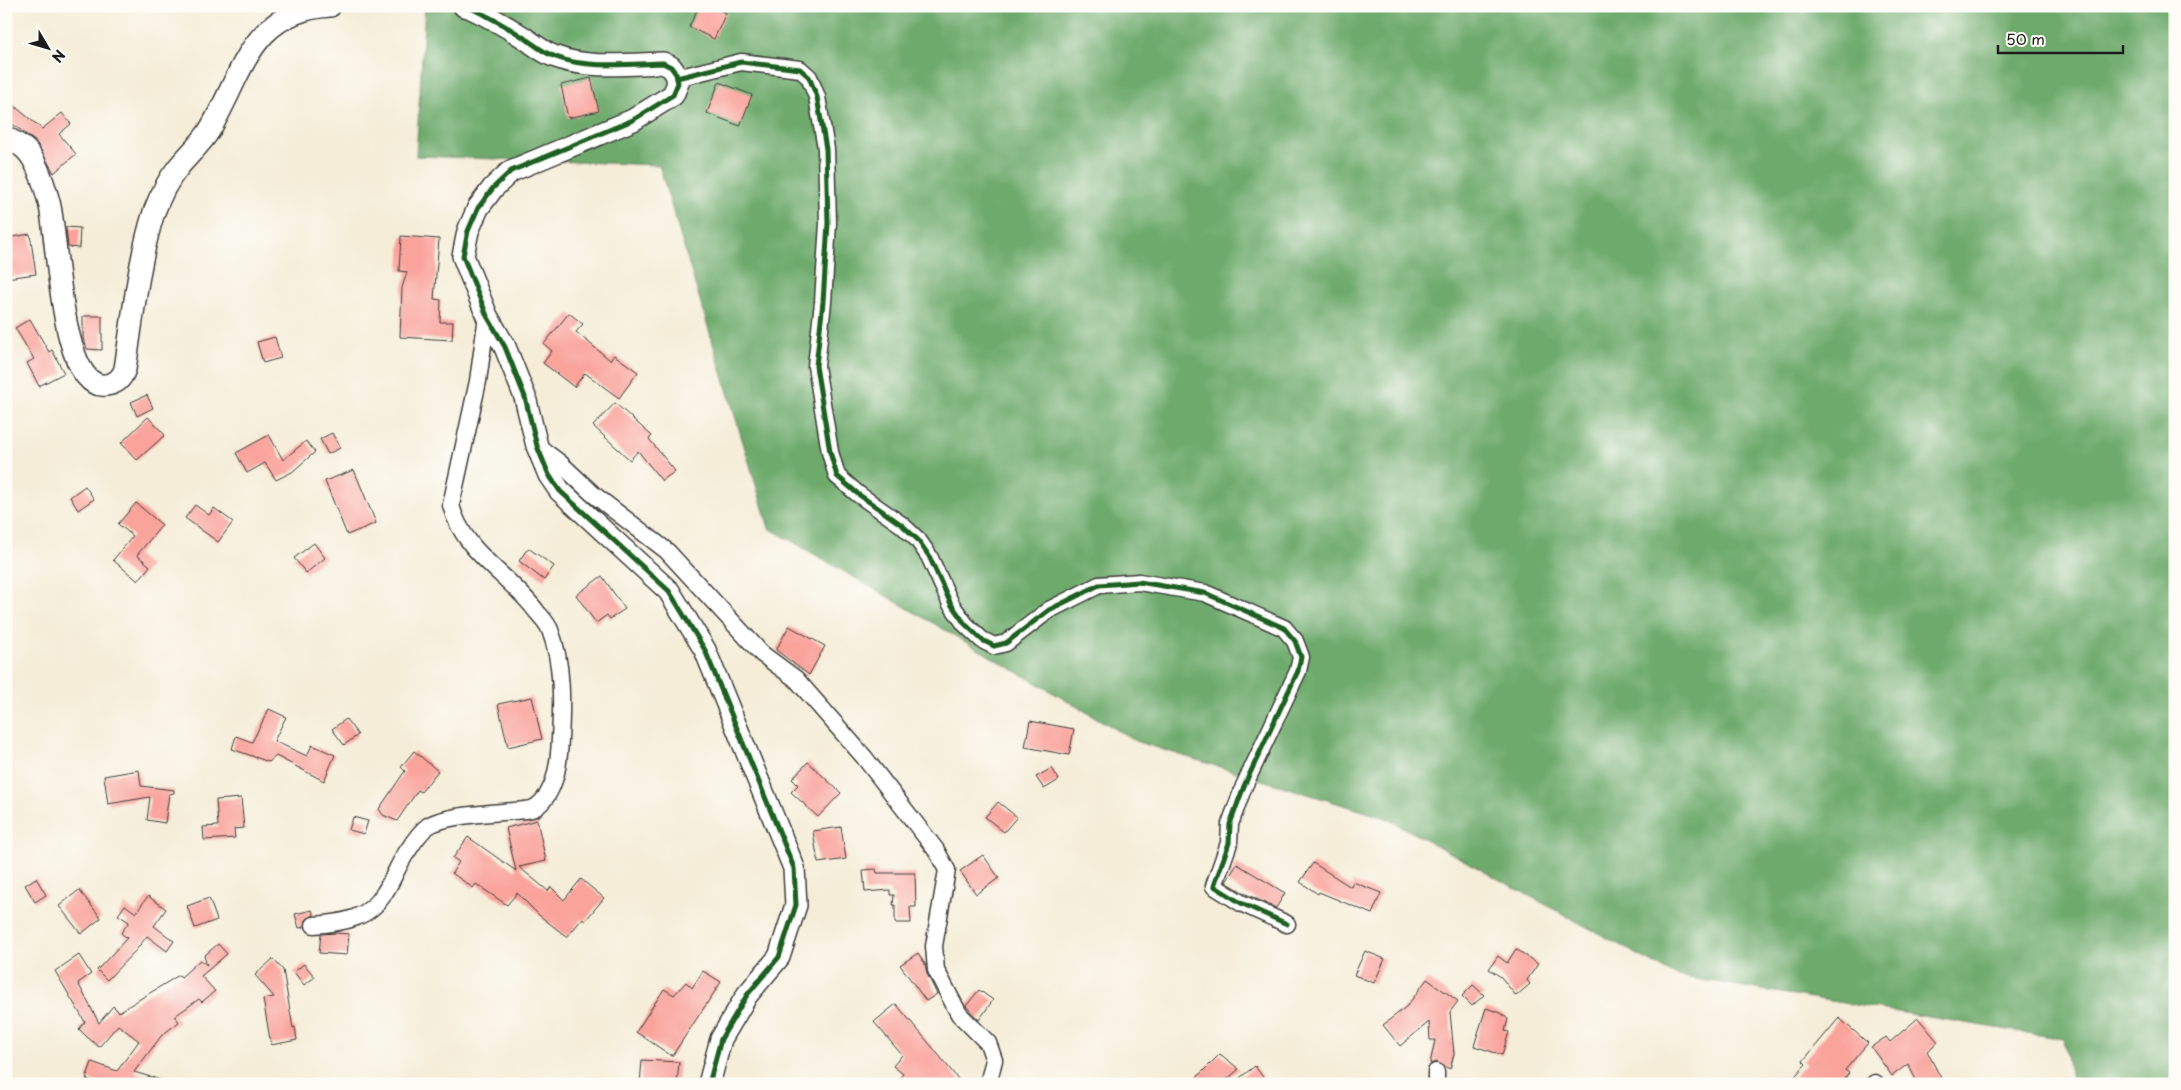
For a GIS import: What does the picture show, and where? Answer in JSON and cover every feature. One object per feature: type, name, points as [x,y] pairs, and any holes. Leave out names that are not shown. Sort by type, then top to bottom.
[{"type":"street","points":[[6,137],[26,150],[41,176],[50,204],[67,334],[84,376],[96,384],[112,384],[120,378],[125,369],[144,247],[155,210],[176,171],[208,132],[249,52],[262,34],[280,21],[300,11],[330,6]]},
{"type":"street","points":[[464,6],[505,25],[555,57],[572,62],[663,63],[671,67],[677,78],[677,87],[673,95],[633,120],[511,171],[492,188],[478,208],[468,231],[463,256],[487,316],[505,347],[525,397],[537,446],[548,476],[560,491],[669,591],[705,650],[794,868],[796,905],[779,957],[747,995],[721,1039],[709,1084]]},
{"type":"street","points":[[677,78],[740,62],[800,69],[809,77],[817,97],[826,149],[828,223],[824,302],[816,366],[830,452],[837,476],[858,494],[902,525],[918,540],[928,556],[950,604],[965,624],[982,640],[994,646],[1006,643],[1050,610],[1099,585],[1139,582],[1205,593],[1284,628],[1295,640],[1300,657],[1298,671],[1244,786],[1230,824],[1229,843],[1214,886],[1241,903],[1287,924]]},
{"type":"street","points":[[314,925],[342,923],[369,912],[384,894],[404,856],[418,836],[429,826],[448,819],[534,809],[546,797],[552,786],[560,754],[562,708],[557,654],[550,629],[528,600],[472,546],[455,522],[451,505],[478,381],[487,316]]},
{"type":"street","points":[[537,446],[560,463],[593,494],[667,551],[762,654],[796,679],[864,758],[936,850],[947,870],[934,946],[936,970],[959,1014],[988,1043],[994,1060],[988,1084]]},
{"type":"green space","points":[[425,6],[2175,6],[2175,1084],[2072,1084],[2064,1039],[1677,976],[1386,818],[1138,742],[769,528],[659,165],[416,156]]},
{"type":"building","points":[[699,6],[712,6],[726,13],[714,39],[689,27]]},
{"type":"building","points":[[591,78],[599,111],[568,118],[561,85]]},
{"type":"building","points":[[719,82],[752,95],[740,126],[707,113]]},
{"type":"building","points":[[6,99],[42,129],[62,113],[71,124],[59,134],[76,154],[54,173],[36,142],[6,119]]},
{"type":"building","points":[[66,227],[80,228],[79,248],[68,247]]},
{"type":"building","points":[[30,234],[36,274],[6,278],[6,238]]},
{"type":"building","points":[[401,236],[439,239],[434,299],[441,300],[440,322],[453,322],[452,340],[400,337],[402,288],[407,272],[399,271]]},
{"type":"building","points":[[569,313],[583,324],[576,332],[610,360],[614,355],[638,372],[619,398],[585,373],[574,387],[543,363],[552,351],[544,344]]},
{"type":"building","points":[[83,316],[102,316],[102,350],[87,349],[83,338]]},
{"type":"building","points":[[30,319],[49,352],[52,350],[64,373],[39,386],[27,363],[34,359],[15,328]]},
{"type":"building","points":[[275,337],[281,358],[263,363],[257,342]]},
{"type":"building","points":[[147,395],[153,408],[137,416],[131,402]]},
{"type":"building","points":[[615,403],[652,436],[649,439],[675,471],[662,481],[638,451],[630,460],[593,426]]},
{"type":"building","points":[[148,417],[165,435],[137,460],[121,443]]},
{"type":"building","points":[[332,433],[340,448],[328,454],[320,439]]},
{"type":"building","points":[[269,435],[283,460],[306,441],[315,452],[292,472],[276,480],[265,463],[247,473],[236,453]]},
{"type":"building","points":[[354,470],[376,523],[347,535],[325,481]]},
{"type":"building","points":[[85,486],[94,499],[78,510],[70,497]]},
{"type":"building","points":[[136,503],[162,525],[137,555],[150,566],[138,581],[113,560],[133,536],[118,524]]},
{"type":"building","points":[[195,505],[209,515],[214,508],[233,522],[218,542],[185,518]]},
{"type":"building","points":[[314,543],[325,558],[306,573],[294,558]]},
{"type":"building","points":[[528,548],[554,566],[544,580],[519,561]]},
{"type":"building","points":[[602,576],[625,609],[610,619],[607,615],[596,623],[576,595]]},
{"type":"building","points":[[789,626],[825,646],[809,675],[776,650]]},
{"type":"building","points":[[532,697],[542,739],[508,747],[498,704]]},
{"type":"building","points":[[269,709],[286,717],[274,741],[307,756],[312,745],[335,755],[324,781],[276,756],[269,762],[232,749],[236,736],[252,742]]},
{"type":"building","points":[[346,719],[358,735],[344,745],[332,729]]},
{"type":"building","points":[[1030,721],[1074,729],[1069,755],[1025,747]]},
{"type":"building","points":[[414,751],[438,771],[421,792],[418,790],[397,821],[383,815],[379,809],[405,771],[401,767]]},
{"type":"building","points":[[808,762],[841,793],[818,817],[791,792],[798,785],[792,779]]},
{"type":"building","points":[[1052,768],[1059,780],[1044,789],[1036,777]]},
{"type":"building","points":[[139,770],[141,786],[174,790],[174,793],[169,794],[165,823],[147,820],[150,797],[108,804],[104,776]]},
{"type":"building","points":[[241,798],[244,828],[234,829],[235,838],[204,840],[203,827],[218,826],[216,800]]},
{"type":"building","points":[[998,802],[1017,817],[1004,832],[985,817]]},
{"type":"building","points":[[353,817],[368,821],[364,834],[349,830]]},
{"type":"building","points":[[537,820],[546,861],[519,867],[548,891],[551,887],[564,900],[581,879],[604,898],[585,921],[582,919],[567,937],[540,916],[517,893],[507,905],[476,884],[473,888],[452,873],[459,862],[453,858],[468,837],[516,871],[506,828]]},
{"type":"building","points":[[841,827],[846,859],[818,863],[813,831]]},
{"type":"building","points":[[983,855],[999,878],[976,894],[960,871]]},
{"type":"building","points":[[1313,863],[1351,887],[1353,882],[1381,893],[1372,914],[1319,892],[1318,894],[1300,882]]},
{"type":"building","points":[[1237,864],[1285,893],[1276,908],[1226,882]]},
{"type":"building","points":[[876,869],[877,873],[915,873],[916,907],[910,907],[911,923],[895,923],[894,895],[890,895],[890,890],[865,892],[863,870]]},
{"type":"building","points":[[36,878],[46,895],[35,902],[25,885]]},
{"type":"building","points":[[79,890],[101,918],[81,934],[59,906]]},
{"type":"building","points":[[148,896],[166,909],[154,926],[174,941],[167,951],[147,936],[107,980],[97,970],[127,938],[121,933],[129,922],[118,915],[125,905],[136,913]]},
{"type":"building","points":[[209,898],[217,920],[195,928],[187,906]]},
{"type":"building","points":[[312,910],[314,915],[305,920],[304,927],[299,928],[295,914]]},
{"type":"building","points":[[321,934],[349,934],[347,955],[319,953]]},
{"type":"building","points":[[218,944],[227,954],[201,976],[215,991],[202,1002],[199,999],[175,1016],[179,1022],[162,1035],[134,1072],[161,1080],[161,1084],[101,1084],[86,1079],[92,1062],[117,1071],[139,1041],[118,1025],[99,1047],[87,1037],[79,1029],[85,1022],[55,971],[79,955],[91,974],[78,983],[99,1023],[113,1006],[119,1012],[179,975],[181,977],[200,960],[207,965],[204,956]]},
{"type":"building","points":[[1516,949],[1538,964],[1527,980],[1530,984],[1516,996],[1501,977],[1489,969],[1498,956],[1507,963]]},
{"type":"building","points":[[1365,951],[1385,959],[1374,983],[1354,975]]},
{"type":"building","points":[[918,953],[925,964],[927,974],[937,994],[926,1001],[900,965]]},
{"type":"building","points":[[273,959],[283,970],[293,1028],[295,1027],[297,1040],[271,1045],[263,999],[274,997],[255,975]]},
{"type":"building","points":[[304,964],[315,977],[304,985],[294,972]]},
{"type":"building","points":[[703,971],[721,982],[672,1056],[636,1032],[664,989],[674,995],[686,982],[692,988]]},
{"type":"building","points":[[1427,979],[1458,1001],[1450,1012],[1454,1054],[1450,1069],[1436,1062],[1430,1064],[1435,1040],[1430,1040],[1429,1022],[1400,1046],[1383,1025],[1407,1006]]},
{"type":"building","points":[[1473,985],[1484,995],[1472,1006],[1462,996]]},
{"type":"building","points":[[979,990],[993,1000],[979,1020],[966,1006]]},
{"type":"building","points":[[896,1004],[962,1084],[895,1084],[903,1074],[893,1066],[902,1055],[874,1022]]},
{"type":"building","points":[[1486,1008],[1501,1013],[1508,1019],[1505,1031],[1509,1032],[1502,1055],[1474,1046]]},
{"type":"building","points":[[1839,1018],[1868,1043],[1845,1070],[1849,1073],[1840,1084],[1788,1084],[1806,1064],[1803,1061]]},
{"type":"building","points":[[1918,1018],[1938,1042],[1927,1051],[1944,1084],[1918,1084],[1908,1064],[1892,1076],[1871,1047],[1886,1037],[1890,1042]]},
{"type":"building","points":[[1220,1054],[1239,1069],[1222,1084],[1190,1084]]},
{"type":"building","points":[[642,1060],[679,1062],[677,1084],[640,1084]]},
{"type":"building","points":[[1255,1066],[1268,1084],[1232,1084]]},
{"type":"cycle path","points":[[464,6],[497,21],[543,51],[568,61],[623,65],[663,63],[671,67],[676,74],[678,83],[673,95],[633,120],[511,171],[493,188],[478,208],[468,231],[463,256],[487,316],[505,347],[525,397],[537,446],[549,475],[560,491],[669,591],[705,650],[794,868],[796,905],[779,957],[747,995],[721,1039],[709,1084]]},
{"type":"cycle path","points":[[677,78],[741,62],[800,69],[809,77],[817,97],[826,149],[828,223],[823,302],[816,366],[830,452],[837,476],[858,494],[902,525],[918,540],[929,556],[951,604],[965,624],[982,640],[994,646],[1006,643],[1049,610],[1099,585],[1139,582],[1205,593],[1284,628],[1295,641],[1301,657],[1298,671],[1244,786],[1230,824],[1229,843],[1214,886],[1241,903],[1287,924]]}]
